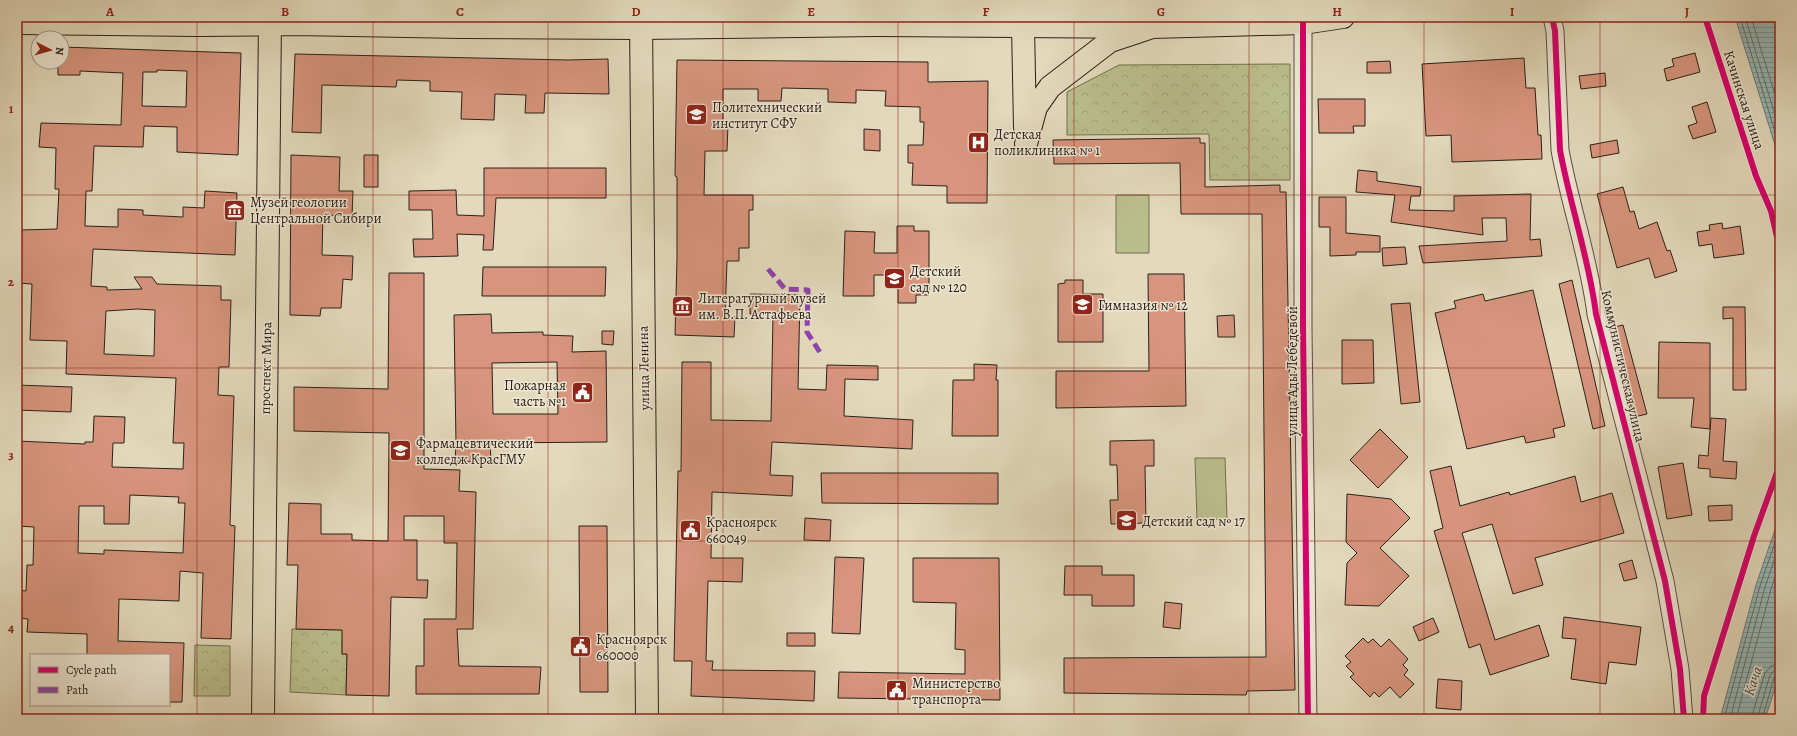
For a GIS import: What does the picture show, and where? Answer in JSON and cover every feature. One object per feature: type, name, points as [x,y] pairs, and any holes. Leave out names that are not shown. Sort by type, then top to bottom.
[{"type":"main road","points":[[17,23],[270,21],[641,22],[870,25],[1023,22],[1152,27],[1303,23],[1342,17]]},
{"type":"main road","name":"проспект Мира","points":[[262,719],[270,21]]},
{"type":"main road","name":"улица Ленина","points":[[641,22],[647,719]]},
{"type":"main road","points":[[1023,22],[1026,144],[1036,107],[1050,87],[1110,41],[1152,27]]},
{"type":"street","name":"Коммунистическая улица","points":[[1552,17],[1555,30],[1560,150],[1563,168],[1592,282],[1596,314],[1664,574],[1680,669],[1684,719]]},
{"type":"street","name":"улица Ады Лебедевой","points":[[1303,23],[1303,343],[1308,719]]},
{"type":"green space","points":[[1290,64],[1290,180],[1210,180],[1209,134],[1067,135],[1067,92],[1119,65]]},
{"type":"green space","points":[[1116,195],[1149,195],[1149,253],[1116,253]]},
{"type":"green space","points":[[1195,458],[1225,458],[1227,519],[1197,520]]},
{"type":"green space","points":[[292,629],[349,630],[342,640],[342,654],[347,654],[346,695],[290,692]]},
{"type":"green space","points":[[195,645],[230,646],[230,696],[194,696]]},
{"type":"water","points":[[1735,17],[1780,17],[1780,161]]},
{"type":"water","name":"Кача","points":[[1780,515],[1780,673],[1765,719],[1720,719],[1756,585]]},
{"type":"building","points":[[70,47],[241,53],[238,155],[177,152],[177,127],[144,126],[143,147],[94,146],[92,191],[86,191],[85,226],[118,227],[118,209],[143,210],[143,215],[183,217],[183,207],[204,208],[205,191],[237,193],[235,255],[93,249],[91,286],[107,287],[107,290],[142,289],[134,277],[152,277],[157,284],[221,286],[221,300],[231,300],[229,367],[219,367],[218,395],[234,396],[230,525],[235,526],[231,639],[201,638],[203,573],[180,571],[179,601],[119,599],[118,641],[184,643],[182,702],[170,702],[170,654],[87,654],[87,634],[27,632],[28,619],[17,618],[17,590],[26,591],[27,565],[33,565],[34,527],[17,526],[17,441],[85,444],[85,442],[93,442],[94,416],[125,417],[124,443],[113,443],[112,467],[183,469],[184,443],[173,443],[176,378],[66,374],[67,341],[30,340],[32,284],[17,283],[17,250],[20,250],[21,230],[57,229],[59,189],[55,189],[56,148],[39,147],[41,123],[121,125],[123,73],[80,71],[80,75],[58,75],[58,70],[70,70]],"holes":[[[157,70],[187,71],[186,107],[142,106],[143,72],[157,72]],[[137,309],[155,310],[154,356],[104,354],[106,311]],[[130,495],[179,497],[178,503],[185,503],[183,553],[104,550],[104,554],[78,553],[79,506],[104,506],[104,524],[129,524]]]},
{"type":"building","points":[[1695,53],[1700,72],[1667,81],[1664,69],[1674,66],[1672,59]]},
{"type":"building","points":[[295,54],[568,60],[608,59],[609,94],[545,93],[544,113],[525,113],[526,95],[495,94],[494,120],[461,119],[462,92],[430,91],[430,81],[397,80],[396,87],[322,85],[321,133],[292,132]]},
{"type":"building","points":[[1524,58],[1526,88],[1535,88],[1538,135],[1541,135],[1542,159],[1452,162],[1451,135],[1426,136],[1422,64]]},
{"type":"building","points":[[677,60],[928,62],[928,82],[988,81],[987,203],[947,203],[947,186],[912,185],[913,163],[908,163],[908,145],[923,145],[924,122],[920,122],[920,107],[885,106],[886,91],[856,90],[856,103],[828,102],[828,89],[782,88],[781,101],[758,101],[758,89],[723,89],[723,124],[728,124],[727,151],[705,151],[704,195],[753,195],[753,210],[749,210],[749,248],[739,248],[739,261],[727,261],[725,317],[735,317],[734,337],[675,335],[677,259],[677,177],[675,176]]},
{"type":"building","points":[[1390,61],[1391,73],[1367,73],[1367,62]]},
{"type":"building","points":[[1605,73],[1606,86],[1581,89],[1579,76]]},
{"type":"building","points":[[1318,99],[1365,99],[1365,126],[1353,126],[1354,133],[1319,133]]},
{"type":"building","points":[[1707,102],[1716,132],[1693,139],[1688,126],[1697,123],[1692,107]]},
{"type":"building","points":[[864,129],[880,130],[880,151],[864,150]]},
{"type":"building","points":[[1200,138],[1200,143],[1205,143],[1205,187],[1280,185],[1280,192],[1286,192],[1295,690],[1247,691],[1246,695],[1064,693],[1064,658],[1266,657],[1262,214],[1181,214],[1180,163],[1054,164],[1053,140]]},
{"type":"building","points":[[1617,140],[1619,153],[1592,158],[1590,145]]},
{"type":"building","points":[[291,155],[340,157],[339,191],[353,191],[352,216],[323,215],[322,255],[353,256],[352,280],[343,279],[341,308],[321,308],[320,316],[290,315]]},
{"type":"building","points":[[364,155],[378,155],[378,187],[364,187]]},
{"type":"building","points":[[484,168],[606,168],[606,198],[496,198],[493,250],[483,250],[484,235],[457,234],[458,256],[414,257],[413,239],[433,239],[432,210],[409,210],[409,191],[456,190],[457,215],[484,216]]},
{"type":"building","points":[[1358,170],[1377,172],[1377,181],[1421,187],[1420,196],[1411,196],[1409,210],[1454,211],[1454,196],[1531,194],[1530,240],[1540,239],[1542,256],[1423,263],[1419,246],[1507,241],[1506,218],[1482,218],[1483,235],[1391,222],[1395,195],[1356,192]]},
{"type":"building","points":[[1623,187],[1630,212],[1634,211],[1639,229],[1657,222],[1667,251],[1670,250],[1677,271],[1655,278],[1649,258],[1617,268],[1597,194]]},
{"type":"building","points":[[1319,197],[1346,197],[1346,233],[1380,236],[1380,252],[1356,252],[1356,255],[1330,256],[1330,227],[1319,227]]},
{"type":"building","points":[[1722,223],[1723,229],[1740,226],[1744,254],[1714,258],[1712,244],[1699,246],[1697,232],[1710,230],[1709,225]]},
{"type":"building","points":[[897,226],[914,226],[914,231],[929,231],[929,295],[916,295],[916,303],[898,303],[898,275],[874,275],[874,296],[843,296],[845,231],[875,232],[874,253],[897,253]]},
{"type":"building","points":[[1405,247],[1407,264],[1383,266],[1382,248]]},
{"type":"building","points":[[483,267],[606,267],[605,296],[482,296]]},
{"type":"building","points":[[389,273],[424,273],[424,469],[460,470],[459,491],[476,492],[473,629],[457,629],[459,666],[541,667],[539,694],[416,694],[416,666],[424,666],[424,619],[456,619],[457,543],[444,543],[444,516],[404,516],[404,540],[417,540],[417,580],[428,580],[427,598],[391,597],[389,696],[346,695],[347,654],[342,654],[342,630],[296,629],[298,565],[287,565],[289,503],[321,504],[321,534],[352,534],[352,540],[388,541],[389,433],[294,431],[294,387],[388,389]]},
{"type":"building","points":[[1148,274],[1184,274],[1186,406],[1056,408],[1056,371],[1149,371]]},
{"type":"building","points":[[1065,280],[1083,280],[1083,294],[1103,294],[1103,342],[1058,342],[1058,284],[1065,283]]},
{"type":"building","points":[[1572,280],[1605,426],[1593,429],[1559,284]]},
{"type":"building","points":[[1533,290],[1565,426],[1553,429],[1555,437],[1526,443],[1524,436],[1467,449],[1435,313],[1456,308],[1454,301],[1483,294],[1485,301]]},
{"type":"building","points":[[750,294],[800,295],[798,389],[826,390],[827,365],[878,366],[878,380],[845,379],[844,416],[913,420],[912,449],[772,442],[770,475],[793,476],[792,496],[712,492],[711,558],[743,558],[742,582],[708,581],[706,661],[713,661],[712,670],[815,671],[814,701],[691,696],[692,661],[674,661],[678,471],[681,471],[682,362],[711,362],[711,420],[771,421],[773,315],[750,314]]},
{"type":"building","points":[[1410,303],[1420,402],[1401,404],[1391,304]]},
{"type":"building","points":[[1723,307],[1745,307],[1746,390],[1733,390],[1733,318],[1723,319]]},
{"type":"building","points":[[491,314],[492,333],[543,332],[543,335],[573,336],[572,352],[606,351],[607,442],[490,443],[491,462],[455,462],[454,315]],"holes":[[[557,362],[558,414],[493,414],[492,363]]]},
{"type":"building","points":[[1234,315],[1235,337],[1218,337],[1217,316]]},
{"type":"building","points":[[1623,325],[1647,414],[1634,417],[1610,328]]},
{"type":"building","points":[[602,331],[614,331],[613,345],[602,344]]},
{"type":"building","points":[[1342,340],[1373,340],[1374,383],[1342,384]]},
{"type":"building","points":[[1659,342],[1710,343],[1710,429],[1691,427],[1694,398],[1658,398]]},
{"type":"building","points":[[974,364],[997,365],[996,380],[998,380],[998,436],[952,436],[953,380],[974,380]]},
{"type":"building","points":[[17,385],[72,387],[71,412],[17,410]]},
{"type":"building","points":[[1711,418],[1726,419],[1723,461],[1737,462],[1736,479],[1710,477],[1710,469],[1698,468],[1699,455],[1708,456]]},
{"type":"building","points":[[1380,429],[1408,457],[1378,488],[1350,460]]},
{"type":"building","points":[[1154,440],[1154,466],[1145,466],[1146,523],[1111,524],[1110,500],[1118,500],[1117,465],[1110,465],[1110,441]]},
{"type":"building","points":[[1683,463],[1692,515],[1667,519],[1658,467]]},
{"type":"building","points":[[1451,466],[1460,506],[1509,492],[1510,495],[1575,476],[1581,502],[1612,493],[1624,533],[1535,558],[1543,585],[1513,594],[1492,524],[1462,533],[1495,640],[1539,625],[1549,656],[1490,675],[1480,644],[1469,648],[1434,531],[1443,528],[1430,471]]},
{"type":"building","points":[[821,473],[998,473],[998,504],[822,503]]},
{"type":"building","points":[[1347,494],[1391,499],[1410,518],[1380,548],[1409,576],[1379,606],[1345,605],[1347,563],[1357,553],[1346,542]]},
{"type":"building","points":[[1732,505],[1732,520],[1709,521],[1708,506]]},
{"type":"building","points":[[805,518],[831,520],[830,541],[804,540]]},
{"type":"building","points":[[579,526],[607,526],[608,692],[580,692]]},
{"type":"building","points":[[835,557],[864,558],[860,634],[832,633]]},
{"type":"building","points":[[913,558],[999,558],[1000,700],[838,698],[839,672],[965,674],[965,650],[955,649],[956,603],[913,602]]},
{"type":"building","points":[[1632,560],[1637,578],[1624,581],[1619,564]]},
{"type":"building","points":[[1065,566],[1102,566],[1102,575],[1134,575],[1134,606],[1092,606],[1092,595],[1064,595]]},
{"type":"building","points":[[1165,602],[1182,604],[1180,629],[1163,627]]},
{"type":"building","points":[[1564,617],[1641,627],[1636,665],[1609,662],[1606,684],[1571,679],[1576,639],[1562,638]]},
{"type":"building","points":[[1433,618],[1439,632],[1419,641],[1413,627]]},
{"type":"building","points":[[787,633],[815,633],[815,646],[787,646]]},
{"type":"building","points":[[1363,638],[1368,643],[1373,639],[1381,647],[1389,639],[1408,659],[1403,665],[1408,670],[1404,675],[1414,684],[1400,698],[1390,687],[1379,697],[1374,692],[1370,697],[1350,677],[1354,674],[1346,666],[1351,662],[1345,656]]},
{"type":"building","points":[[1438,679],[1462,681],[1461,710],[1436,708]]},
{"type":"marked path","points":[[768,269],[785,289],[808,290],[807,332],[821,354]]},
{"type":"cycle path","points":[[1552,17],[1555,31],[1560,150],[1589,272],[1596,314],[1665,581],[1680,669],[1684,719]]},
{"type":"cycle path","name":"Качинская улица","points":[[1705,17],[1756,176],[1771,211],[1780,250]]},
{"type":"cycle path","points":[[1303,23],[1303,328],[1308,719]]},
{"type":"cycle path","points":[[1703,719],[1704,696],[1754,536],[1780,464]]},
{"type":"place","name":"Политехнический институт СФУ","points":[[696,115]]},
{"type":"place","name":"Детская поликлиника № 1","points":[[978,142]]},
{"type":"place","name":"Музей геологии Центральной Сибири","points":[[235,210]]},
{"type":"place","name":"Детский сад № 120","points":[[894,279]]},
{"type":"place","name":"Гимназия № 12","points":[[1083,305]]},
{"type":"place","name":"Литературный музей им. В.П. Астафьева","points":[[683,306]]},
{"type":"place","name":"Пожарная часть №1","points":[[582,393]]},
{"type":"place","name":"Фармацевтический колледж КрасГМУ","points":[[400,451]]},
{"type":"place","name":"Детский сад № 17","points":[[1126,521]]},
{"type":"place","name":"Красноярск 660049","points":[[690,530]]},
{"type":"place","name":"Красноярск 660000","points":[[581,647]]},
{"type":"place","name":"Министерство транспорта","points":[[897,691]]}]
